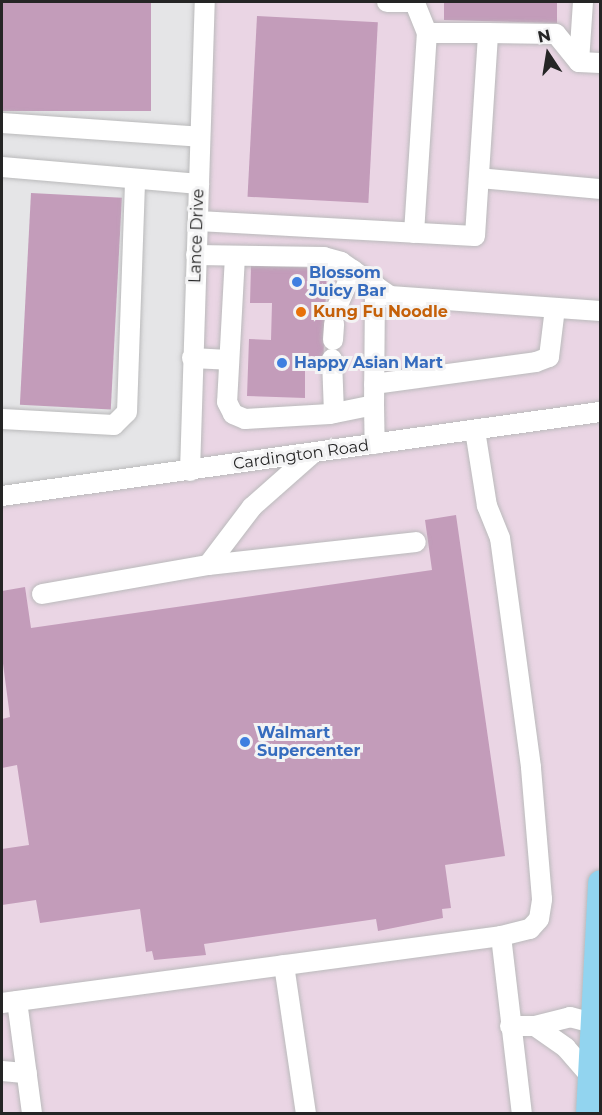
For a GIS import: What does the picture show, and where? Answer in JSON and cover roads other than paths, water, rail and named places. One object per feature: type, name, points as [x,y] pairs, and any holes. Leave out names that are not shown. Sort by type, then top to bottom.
[{"type":"main road","points":[[588,1113],[589,1074],[597,1024],[600,882]]},
{"type":"street","name":"Lance Drive","points":[[190,471],[205,2]]},
{"type":"street","points":[[387,2],[415,2],[427,33],[414,233]]},
{"type":"street","points":[[579,62],[583,2]]},
{"type":"street","points":[[427,33],[555,34],[579,62],[600,63]]},
{"type":"street","points":[[198,221],[475,236],[488,33]]},
{"type":"street","points":[[2,123],[200,137]]},
{"type":"street","points":[[2,167],[199,184]]},
{"type":"street","points":[[479,178],[600,189]]},
{"type":"street","points":[[2,419],[114,424],[127,412],[135,179]]},
{"type":"street","points":[[196,255],[324,257],[341,262],[390,296],[600,311]]},
{"type":"street","points":[[235,256],[227,402],[233,414],[245,419],[334,413],[374,405]]},
{"type":"street","points":[[334,413],[333,334],[353,270]]},
{"type":"street","points":[[375,285],[375,444]]},
{"type":"street","points":[[374,384],[536,362],[549,357],[555,308]]},
{"type":"street","points":[[192,358],[228,360]]},
{"type":"street","name":"Cardington Road","points":[[2,496],[600,412]]},
{"type":"street","points":[[32,1113],[27,1073],[9,1002],[501,936],[530,929],[539,919],[542,899],[531,767],[501,549],[487,506],[475,430]]},
{"type":"street","points":[[208,565],[252,507],[313,453]]},
{"type":"street","points":[[42,594],[208,565],[416,542]]},
{"type":"street","points":[[501,936],[522,1113]]},
{"type":"street","points":[[284,965],[306,1113]]},
{"type":"street","points":[[510,1026],[535,1026],[570,1017],[597,1024]]},
{"type":"street","points":[[535,1026],[566,1048],[589,1074]]},
{"type":"street","points":[[2,1071],[27,1073]]},
{"type":"place","name":"Blossom Juicy Bar","points":[[297,282]]},
{"type":"place","name":"Kung Fu Noodle","points":[[301,312]]},
{"type":"place","name":"Happy Asian Mart","points":[[282,363]]},
{"type":"place","name":"Walmart Supercenter","points":[[245,742]]}]
